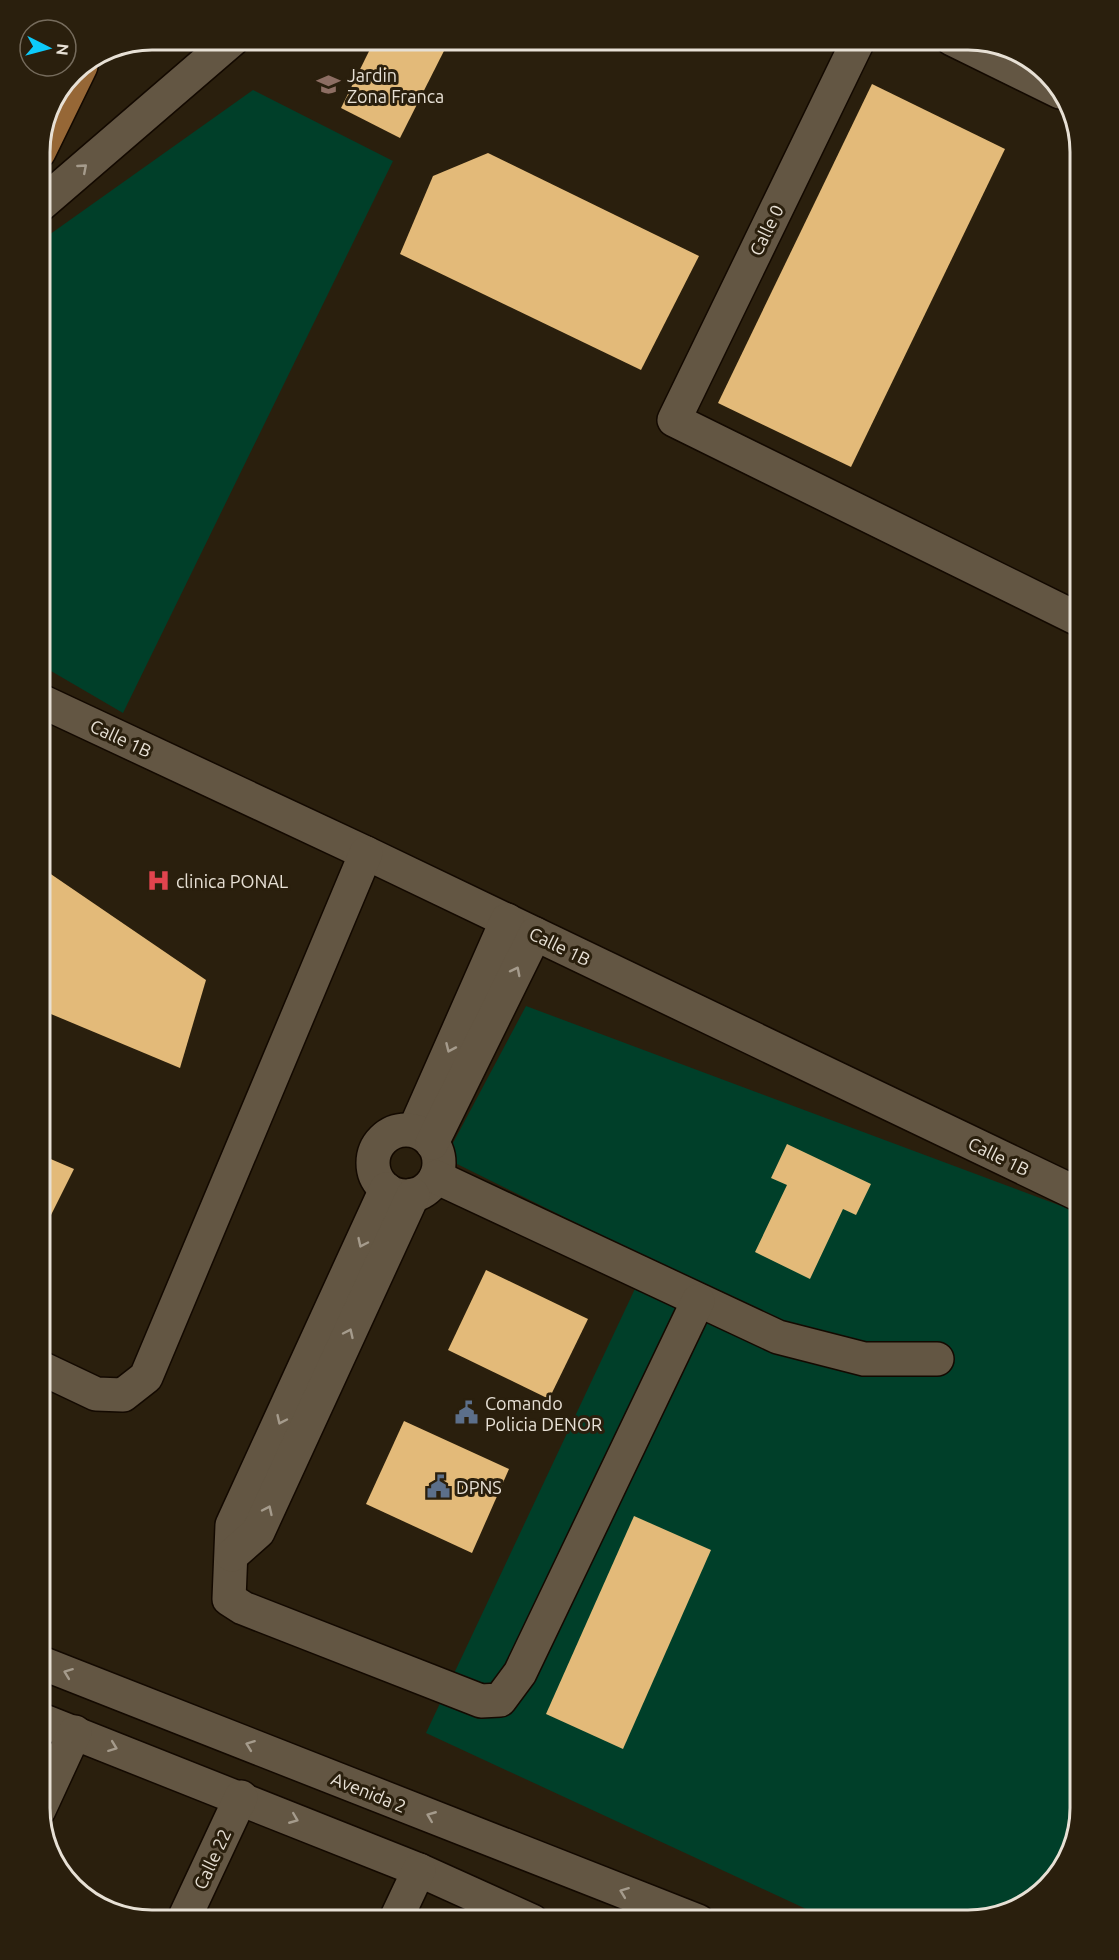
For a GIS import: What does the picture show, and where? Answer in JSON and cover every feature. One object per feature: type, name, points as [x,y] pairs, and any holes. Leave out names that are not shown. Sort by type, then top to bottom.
[{"type":"main road","points":[[55,120],[66,97]]},
{"type":"street","points":[[50,197],[220,50]]},
{"type":"street","name":"Calle 0","points":[[854,50],[674,420],[1070,615]]},
{"type":"street","points":[[974,50],[1044,84]]},
{"type":"street","name":"Calle 1B","points":[[50,705],[366,853],[1070,1190]]},
{"type":"street","points":[[50,1372],[96,1394],[123,1395],[146,1377],[366,853]]},
{"type":"street","points":[[423,1137],[521,927]]},
{"type":"street","points":[[698,1301],[520,1673],[500,1700],[481,1701],[243,1608],[230,1599],[232,1555],[258,1532],[412,1187],[439,1165],[438,1153],[423,1137],[392,1133],[376,1149],[375,1171],[379,1182],[412,1187],[698,1301],[778,1337],[864,1359],[937,1359]]},
{"type":"street","name":"Avenida 2","points":[[50,1666],[670,1910]]},
{"type":"street","points":[[50,1723],[420,1870],[508,1910]]},
{"type":"street","points":[[50,1786],[75,1732]]},
{"type":"street","name":"Calle 22","points":[[188,1910],[241,1797]]},
{"type":"street","points":[[400,1910],[420,1870]]},
{"type":"green space","points":[[253,90],[393,161],[123,713],[50,670],[50,234]]},
{"type":"green space","points":[[526,1006],[1070,1209],[1070,1808],[1062,1848],[1044,1876],[1035,1885],[1013,1900],[987,1909],[808,1910],[426,1733],[649,1259],[445,1158]]},
{"type":"building","points":[[370,50],[444,50],[400,138],[341,108]]},
{"type":"building","points":[[872,84],[1005,149],[851,467],[718,403]]},
{"type":"building","points":[[488,153],[699,256],[641,370],[400,254],[433,176]]},
{"type":"building","points":[[50,874],[206,980],[180,1068],[50,1014]]},
{"type":"building","points":[[787,1144],[871,1184],[856,1215],[843,1209],[810,1279],[755,1252],[787,1185],[771,1178]]},
{"type":"building","points":[[50,1159],[74,1169],[50,1217]]},
{"type":"building","points":[[486,1270],[588,1319],[549,1399],[448,1350]]},
{"type":"building","name":"DPNS","points":[[404,1421],[509,1469],[472,1553],[366,1504]]},
{"type":"building","points":[[634,1516],[711,1550],[623,1749],[546,1714]]},
{"type":"place","name":"Jardin Zona Franca","points":[[329,85]]},
{"type":"place","name":"clinica PONAL","points":[[158,881]]},
{"type":"place","name":"Comando Policia DENOR","points":[[467,1413]]},
{"type":"place","name":"DPNS","points":[[438,1487]]}]
